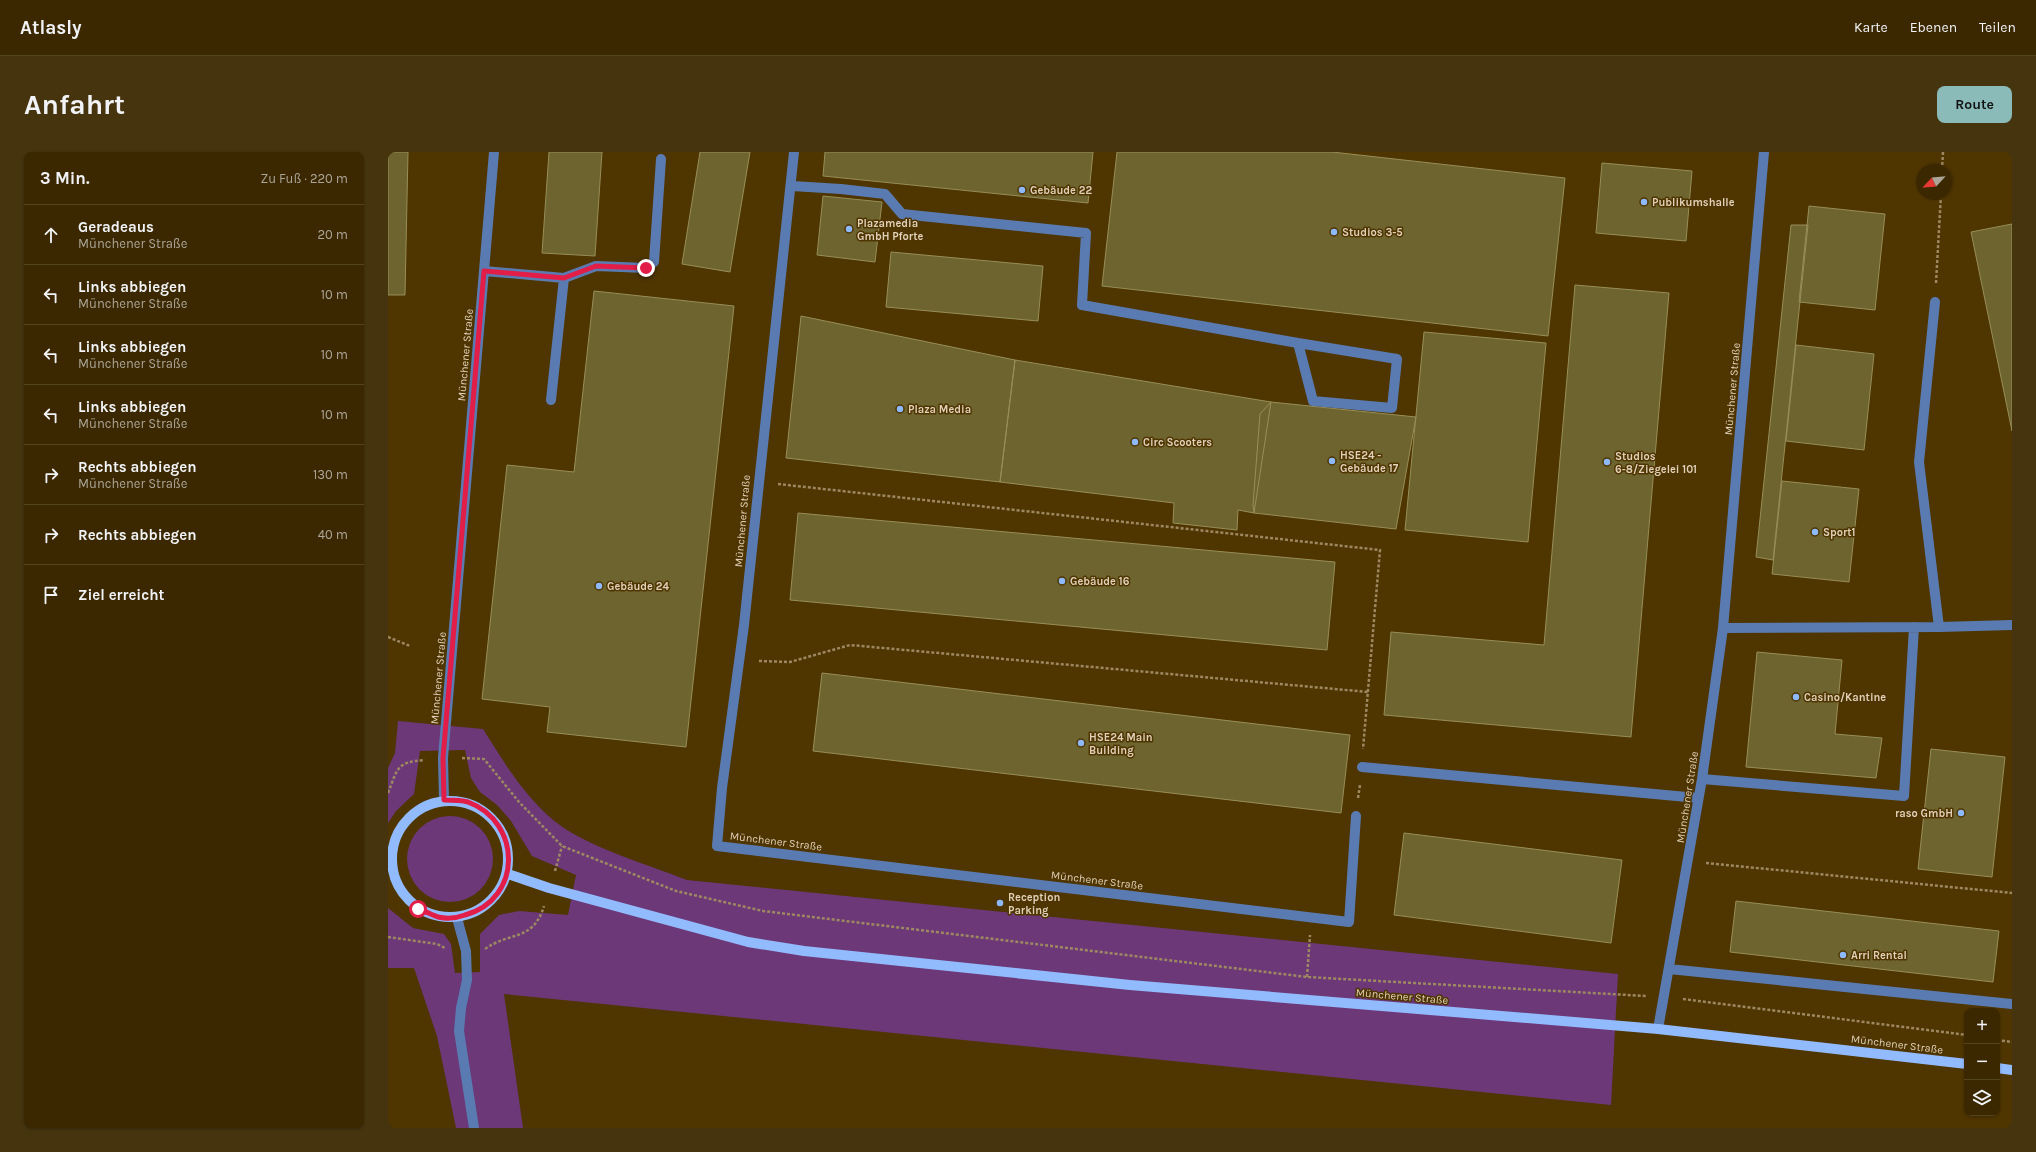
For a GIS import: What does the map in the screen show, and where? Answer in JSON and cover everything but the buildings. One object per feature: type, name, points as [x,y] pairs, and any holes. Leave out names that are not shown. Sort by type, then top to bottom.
[{"type":"main road","points":[[444,800],[468,802],[494,818],[509,848],[508,874],[496,897],[478,912],[457,918],[439,917],[418,909],[403,895],[390,875],[392,851],[402,824],[419,808],[444,800]]},
{"type":"main road","name":"Münchener Straße","points":[[508,874],[549,888],[748,942],[804,952],[1130,985],[1658,1029],[1964,1064]]},
{"type":"main road","points":[[2000,1068],[2012,1070]]},
{"type":"street","name":"Münchener Straße","points":[[444,800],[443,758],[494,152]]},
{"type":"street","name":"Münchener Straße","points":[[794,152],[792,186],[758,481],[744,625],[722,788],[717,846],[1349,922],[1356,816]]},
{"type":"street","name":"Münchener Straße","points":[[1658,1029],[1702,779],[1723,628],[1764,152]]},
{"type":"street","points":[[484,271],[564,278],[596,266],[646,268],[654,262],[661,159]]},
{"type":"street","points":[[792,186],[841,189],[885,194],[902,214],[1086,233],[1082,305],[1397,359],[1392,408],[1313,401],[1298,343]]},
{"type":"street","points":[[551,400],[564,278]]},
{"type":"street","points":[[1935,302],[1919,462],[1939,628]]},
{"type":"street","points":[[1723,628],[1939,628],[2012,625]]},
{"type":"street","points":[[1702,779],[1904,796],[1914,627]]},
{"type":"street","points":[[1362,767],[1698,798]]},
{"type":"street","points":[[457,918],[466,951],[467,980],[461,1008],[459,1031],[474,1128]]},
{"type":"street","points":[[1669,970],[2012,1004]]},
{"type":"path","points":[[1942,164],[1943,152]]},
{"type":"path","points":[[1935,302],[1941,200]]},
{"type":"path","points":[[758,481],[1380,550],[1362,767],[1356,816]]},
{"type":"path","points":[[388,637],[410,646]]},
{"type":"path","points":[[759,661],[790,662],[850,645],[1368,692]]},
{"type":"path","points":[[388,792],[399,768],[407,761],[443,758],[484,759],[519,802],[562,846],[676,891],[763,911],[1307,977],[1663,996],[1964,1035]]},
{"type":"path","points":[[388,937],[437,944],[449,950],[482,951],[489,946],[532,930],[541,918],[562,846]]},
{"type":"path","points":[[1688,861],[2012,893]]},
{"type":"path","points":[[1307,977],[1311,917]]},
{"type":"path","points":[[2000,1040],[2012,1042]]},
{"type":"shaded area","points":[[398,721],[483,729],[527,794],[561,826],[589,842],[605,849],[687,880],[1618,974],[1611,1105],[504,994],[523,1128],[456,1128],[437,1036],[414,968],[388,968],[388,908],[413,928],[444,934],[451,944],[455,973],[480,972],[480,934],[499,915],[519,911],[568,915],[576,875],[532,856],[511,821],[497,805],[480,792],[471,778],[465,750],[420,751],[414,794],[396,811],[388,823],[388,768],[395,753]]},
{"type":"shaded area","points":[[450,816],[466,820],[480,829],[489,843],[493,859],[489,875],[480,889],[466,898],[450,902],[434,898],[420,889],[411,875],[407,859],[411,843],[420,829],[434,820]]},
{"type":"place","name":"Gebäude 22","points":[[1022,190]]},
{"type":"place","name":"Publikumshalle","points":[[1644,202]]},
{"type":"place","name":"Plazamedia GmbH Pforte","points":[[849,229]]},
{"type":"place","name":"Studios 3-5","points":[[1334,232]]},
{"type":"place","name":"Plaza Media","points":[[900,409]]},
{"type":"place","name":"Circ Scooters","points":[[1135,442]]},
{"type":"place","name":"HSE24 - Gebäude 17","points":[[1332,461]]},
{"type":"place","name":"Studios 6-8/Ziegelei 101","points":[[1607,462]]},
{"type":"place","name":"Sport1","points":[[1815,532]]},
{"type":"place","name":"Gebäude 16","points":[[1062,581]]},
{"type":"place","name":"Gebäude 24","points":[[599,586]]},
{"type":"place","name":"Casino/Kantine","points":[[1796,697]]},
{"type":"place","name":"HSE24 Main Building","points":[[1081,743]]},
{"type":"place","name":"raso GmbH","points":[[1961,813]]},
{"type":"place","name":"Reception Parking","points":[[1000,903]]},
{"type":"place","name":"Arri Rental","points":[[1843,955]]},
{"type":"route","points":[[418,909],[439,917],[457,918],[478,912],[496,897],[508,874],[509,848],[494,818],[468,802],[444,800],[443,758],[484,271],[564,278],[596,266],[646,268]]}]
